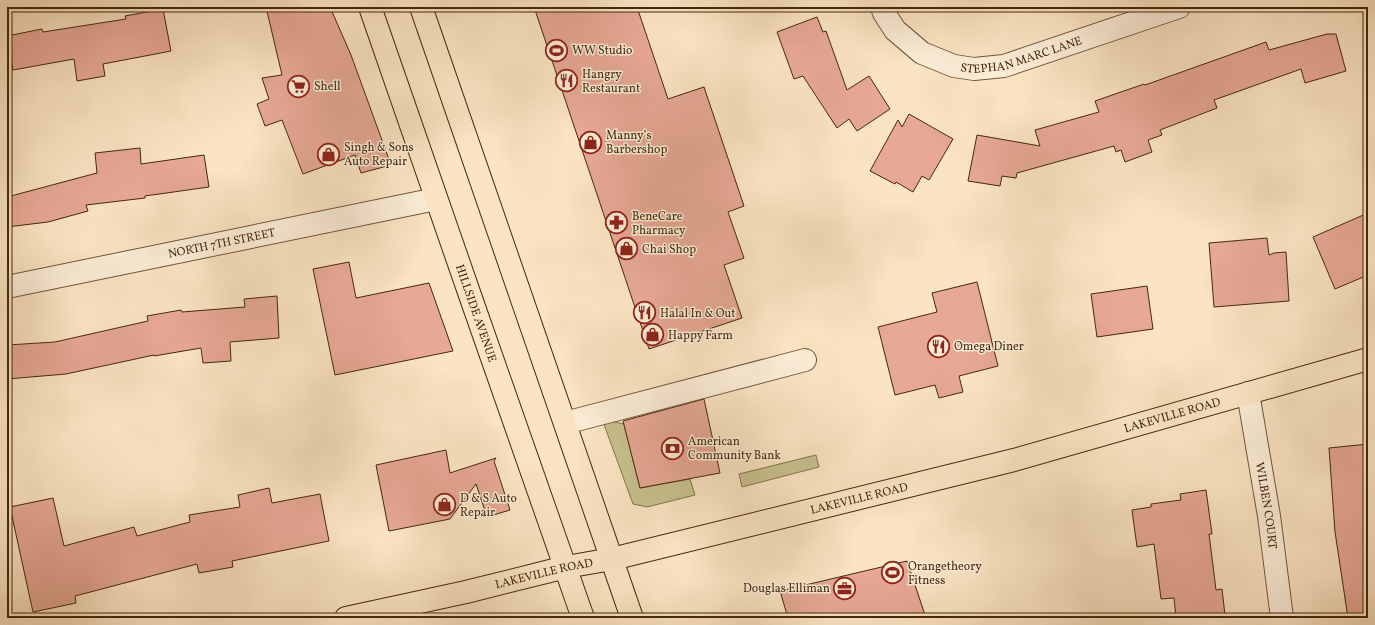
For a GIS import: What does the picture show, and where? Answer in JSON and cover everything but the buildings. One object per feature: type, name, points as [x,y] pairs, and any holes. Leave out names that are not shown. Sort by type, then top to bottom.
[{"type":"main road","name":"HILLSIDE AVENUE","points":[[370,7],[583,618]]},
{"type":"main road","points":[[421,7],[632,618]]},
{"type":"main road","name":"LAKEVILLE ROAD","points":[[346,618],[459,594],[566,567],[612,558],[1014,460],[1368,359]]},
{"type":"street","name":"STEPHAN MARC LANE","points":[[882,7],[884,13],[895,30],[922,53],[954,66],[974,69],[1004,66],[1179,7]]},
{"type":"street","name":"NORTH 7TH STREET","points":[[7,287],[436,199]]},
{"type":"street","points":[[565,424],[805,360]]},
{"type":"street","name":"WILBEN COURT","points":[[1248,393],[1269,516],[1282,618]]},
{"type":"shaded area","points":[[602,419],[624,424],[640,488],[690,479],[695,495],[647,507],[633,504]]},
{"type":"shaded area","points":[[816,455],[819,467],[742,487],[739,474]]},
{"type":"place","name":"WW Studio","points":[[557,50]]},
{"type":"place","name":"Hangry Restaurant","points":[[567,81]]},
{"type":"place","name":"Shell","points":[[299,86]]},
{"type":"place","name":"Manny’s Barbershop","points":[[591,142]]},
{"type":"place","name":"Singh & Sons Auto Repair","points":[[328,154]]},
{"type":"place","name":"BeneCare Pharmacy","points":[[617,223]]},
{"type":"place","name":"Chai Shop","points":[[627,249]]},
{"type":"place","name":"Halal In & Out","points":[[644,313]]},
{"type":"place","name":"Happy Farm","points":[[653,335]]},
{"type":"place","name":"Omega Diner","points":[[938,346]]},
{"type":"place","name":"American Community Bank","points":[[672,448]]},
{"type":"place","name":"D & S Auto Repair","points":[[445,505]]},
{"type":"place","name":"Orangetheory Fitness","points":[[892,573]]},
{"type":"place","name":"Douglas Elliman","points":[[845,588]]}]
